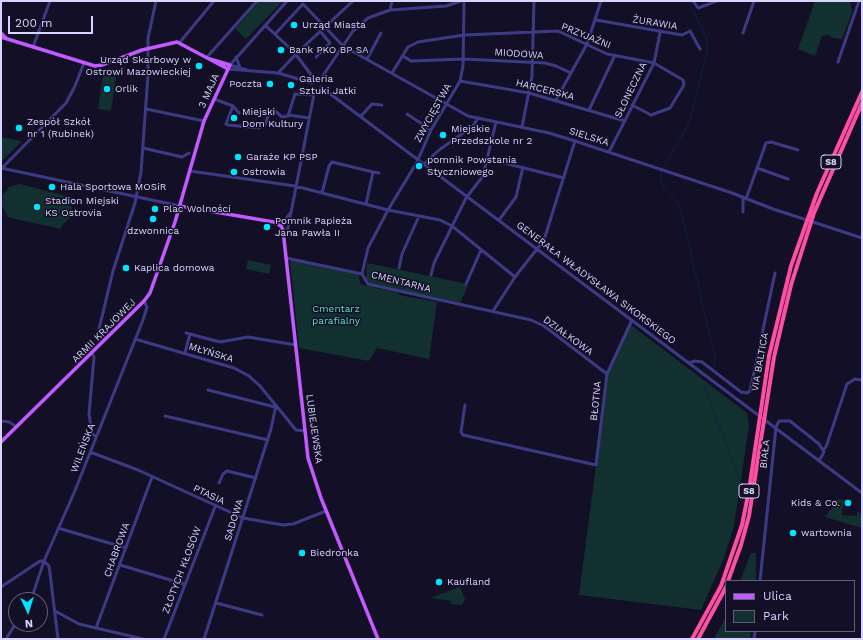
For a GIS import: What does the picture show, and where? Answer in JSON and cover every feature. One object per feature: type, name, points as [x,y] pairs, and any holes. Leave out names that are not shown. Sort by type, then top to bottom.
[{"type":"highway","name":"VIA BALTICA","points":[[692,639],[721,586],[742,525],[749,490],[769,356],[791,266],[817,193],[862,92]]},
{"type":"highway","name":"VIA BALTICA","points":[[728,580],[741,545],[751,506],[770,375],[789,289],[814,213],[862,103]]},
{"type":"highway","points":[[698,639],[725,589]]},
{"type":"main road","points":[[1,33],[8,40]]},
{"type":"main road","points":[[1,37],[84,63],[102,65],[169,42],[180,42],[228,69]]},
{"type":"main road","points":[[208,58],[230,64]]},
{"type":"main road","name":"3 MAJA","points":[[180,206],[204,121],[230,64]]},
{"type":"main road","points":[[180,206],[274,222],[281,226]]},
{"type":"main road","name":"ARMII KRAJOWEJ","points":[[1,442],[144,301],[156,280],[180,206]]},
{"type":"main road","name":"LUBIEJEWSKA","points":[[281,226],[284,234],[305,432],[312,470],[326,512],[378,639]]},
{"type":"street","points":[[33,47],[50,1]]},
{"type":"street","points":[[106,339],[99,328],[112,271],[137,197],[146,109],[149,48],[148,38],[156,1]]},
{"type":"street","points":[[180,42],[214,1]]},
{"type":"street","points":[[208,58],[257,1]]},
{"type":"street","name":"3 MAJA","points":[[230,64],[288,1]]},
{"type":"street","points":[[278,74],[296,54],[353,1]]},
{"type":"street","points":[[390,10],[392,1]]},
{"type":"street","points":[[522,127],[529,93],[533,62],[534,1]]},
{"type":"street","points":[[556,100],[587,44],[601,1]]},
{"type":"street","points":[[692,1],[697,7],[717,1]]},
{"type":"street","points":[[743,33],[754,1]]},
{"type":"street","points":[[838,62],[859,1]]},
{"type":"street","points":[[228,69],[278,74],[312,83],[315,89],[321,87],[320,80],[353,31],[362,22],[390,10],[446,6],[463,2]]},
{"type":"street","name":"ZWYCIĘSTWA","points":[[362,274],[368,248],[418,158],[431,130],[460,81],[464,59],[463,2]]},
{"type":"street","name":"SIELSKA","points":[[275,34],[303,4],[324,28],[343,46],[465,114],[575,141],[862,238]]},
{"type":"street","name":"ŻURAWIA","points":[[596,20],[682,35],[690,31],[700,49]]},
{"type":"street","points":[[265,25],[296,54],[315,80]]},
{"type":"street","points":[[316,56],[330,43],[320,31]]},
{"type":"street","name":"PRZYJAŹNI","points":[[392,73],[408,47],[413,44],[446,36],[558,31],[607,54],[654,63],[683,80],[684,85],[670,108],[651,115],[632,105]]},
{"type":"street","name":"SŁONECZNA","points":[[609,152],[654,63],[660,32]]},
{"type":"street","points":[[367,59],[382,34]]},
{"type":"street","points":[[589,110],[615,55]]},
{"type":"street","points":[[236,56],[240,68]]},
{"type":"street","name":"MIODOWA","points":[[402,56],[411,61],[464,59],[533,62],[556,66],[571,73]]},
{"type":"street","points":[[1,169],[66,103],[75,86],[84,63]]},
{"type":"street","points":[[230,64],[247,70]]},
{"type":"street","points":[[312,83],[315,80],[320,80]]},
{"type":"street","name":"HARCERSKA","points":[[460,81],[529,93],[624,121]]},
{"type":"street","name":"GENERAŁA WŁADYSŁAWA SIKORSKIEGO","points":[[321,87],[425,163],[862,493]]},
{"type":"street","name":"LUBIEJEWSKA","points":[[284,234],[287,232],[289,223],[315,89]]},
{"type":"street","points":[[288,115],[295,94],[313,95]]},
{"type":"street","points":[[214,99],[233,106],[239,113]]},
{"type":"street","points":[[361,116],[372,104],[382,105]]},
{"type":"street","points":[[233,106],[226,124],[232,126],[242,125],[262,128],[269,112],[272,110],[282,117],[288,115],[309,118]]},
{"type":"street","points":[[146,109],[204,121]]},
{"type":"street","points":[[407,114],[431,130]]},
{"type":"street","points":[[425,163],[439,150],[473,126],[478,118]]},
{"type":"street","points":[[431,275],[434,263],[452,226],[468,196],[483,176],[496,122]]},
{"type":"street","points":[[493,311],[544,240],[575,141]]},
{"type":"street","points":[[743,212],[744,198],[757,168],[764,145],[767,142],[798,150]]},
{"type":"street","points":[[143,148],[182,157],[189,153]]},
{"type":"street","points":[[488,159],[564,178]]},
{"type":"street","points":[[322,192],[329,166],[332,162],[379,173]]},
{"type":"street","points":[[499,220],[516,197],[523,167]]},
{"type":"street","points":[[757,168],[788,178]]},
{"type":"street","points":[[1,169],[180,206]]},
{"type":"street","points":[[190,171],[278,185],[295,186],[388,210],[440,220],[452,226],[516,277]]},
{"type":"street","points":[[366,204],[372,172]]},
{"type":"street","name":"LUBIEJEWSKA","points":[[281,226],[290,213]]},
{"type":"street","points":[[399,268],[402,254],[419,216]]},
{"type":"street","points":[[281,226],[289,223]]},
{"type":"street","points":[[466,284],[482,250]]},
{"type":"street","name":"CMENTARNA","points":[[286,258],[362,274],[368,284],[493,311]]},
{"type":"street","points":[[689,363],[695,361],[702,362],[742,392],[747,393],[750,391],[775,273]]},
{"type":"street","name":"WILEŃSKA","points":[[34,592],[44,561],[90,452],[135,339],[146,309],[144,301]]},
{"type":"street","name":"DZIAŁKOWA","points":[[493,311],[531,320],[544,326],[607,374]]},
{"type":"street","name":"BŁOTNA","points":[[465,405],[461,432],[463,435],[596,465],[607,374],[632,320]]},
{"type":"street","points":[[185,354],[188,334],[220,342],[248,337],[296,345]]},
{"type":"street","name":"MŁYŃSKA","points":[[135,339],[234,368],[249,376],[296,430],[305,432]]},
{"type":"street","points":[[92,353],[94,357],[89,414],[92,433],[96,437]]},
{"type":"street","points":[[819,461],[823,456],[824,449],[826,447],[847,384],[855,379],[862,380]]},
{"type":"street","points":[[208,390],[275,406]]},
{"type":"street","name":"SADOWA","points":[[204,639],[268,440],[275,406]]},
{"type":"street","points":[[165,416],[268,440]]},
{"type":"street","name":"BIAŁA","points":[[760,580],[777,423],[782,420],[790,421],[824,449]]},
{"type":"street","points":[[1,421],[9,422],[16,427]]},
{"type":"street","name":"PTASIA","points":[[90,452],[152,477],[215,507],[243,518],[283,525],[303,521],[326,512]]},
{"type":"street","points":[[219,483],[223,474],[227,471],[256,478]]},
{"type":"street","name":"CHABROWA","points":[[96,628],[152,477]]},
{"type":"street","name":"ZŁOTYCH KŁOSÓW","points":[[164,639],[215,507]]},
{"type":"street","points":[[58,528],[126,548]]},
{"type":"street","points":[[1,587],[40,561],[44,561],[49,566],[56,610],[58,639]]},
{"type":"street","points":[[120,565],[184,584]]},
{"type":"street","points":[[216,603],[262,615]]},
{"type":"street","points":[[56,610],[79,624],[143,639]]},
{"type":"green space","points":[[259,1],[283,1],[246,39],[235,29]]},
{"type":"green space","points":[[815,1],[849,1],[851,4],[852,13],[842,39],[833,38],[828,35],[822,36],[815,56],[798,49]]},
{"type":"green space","name":"Orlik","points":[[103,75],[116,77],[111,111],[98,109]]},
{"type":"green space","points":[[1,137],[22,141],[1,162]]},
{"type":"green space","name":"Stadion Miejski KS Ostrovia","points":[[19,184],[67,196],[72,208],[69,219],[61,226],[61,229],[7,217],[2,206],[3,195],[9,187]]},
{"type":"green space","points":[[248,260],[271,265],[269,274],[246,269]]},
{"type":"green space","name":"Cmentarz parafialny","points":[[292,260],[359,275],[360,284],[399,293],[399,295],[437,302],[429,359],[377,348],[369,361],[299,348],[290,261]]},
{"type":"green space","points":[[367,263],[463,283],[468,286],[460,303],[370,283],[366,278]]},
{"type":"green space","points":[[631,325],[747,413],[749,426],[734,526],[724,558],[701,610],[579,595],[608,374]]},
{"type":"green space","points":[[838,499],[843,500],[842,515],[857,516],[857,512],[862,513],[862,528],[825,517]]},
{"type":"green space","points":[[751,553],[756,553],[756,580],[740,580]]},
{"type":"green space","points":[[460,587],[465,599],[462,605],[451,604],[451,601],[431,598]]},
{"type":"green space","points":[[725,619],[725,632],[751,632],[750,639],[714,639]]},
{"type":"waterway","points":[[663,168],[690,121],[707,50],[706,36],[688,1]]},
{"type":"waterway","points":[[661,172],[661,180],[664,188],[678,203],[681,211],[715,358],[714,367]]},
{"type":"waterway","points":[[705,384],[706,391],[743,489]]},
{"type":"place","name":"Urząd Miasta","points":[[294,25]]},
{"type":"place","name":"Bank PKO BP SA","points":[[281,50]]},
{"type":"place","name":"Urząd Skarbowy w Ostrowi Mazowieckiej","points":[[199,66]]},
{"type":"place","name":"Poczta","points":[[270,84]]},
{"type":"place","name":"Galeria Sztuki Jatki","points":[[291,85]]},
{"type":"place","name":"Orlik","points":[[107,89]]},
{"type":"place","name":"Miejski Dom Kultury","points":[[234,118]]},
{"type":"place","name":"Zespół Szkół nr 1 (Rubinek)","points":[[19,128]]},
{"type":"place","name":"Miejskie Przedszkole nr 2","points":[[443,135]]},
{"type":"place","name":"Garaże KP PSP","points":[[238,157]]},
{"type":"place","name":"pomnik Powstania Styczniowego","points":[[419,166]]},
{"type":"place","name":"Ostrowia","points":[[234,172]]},
{"type":"place","name":"Hala Sportowa MOSiR","points":[[52,187]]},
{"type":"place","name":"Stadion Miejski KS Ostrovia","points":[[37,207]]},
{"type":"place","name":"Plac Wolności","points":[[155,209]]},
{"type":"place","name":"dzwonnica","points":[[153,219]]},
{"type":"place","name":"Pomnik Papieża Jana Pawła II","points":[[267,227]]},
{"type":"place","name":"Kaplica domowa","points":[[126,268]]},
{"type":"place","name":"Kids & Co.","points":[[848,503]]},
{"type":"place","name":"wartownia","points":[[793,533]]},
{"type":"place","name":"Biedronka","points":[[302,553]]},
{"type":"place","name":"Kaufland","points":[[439,582]]}]
